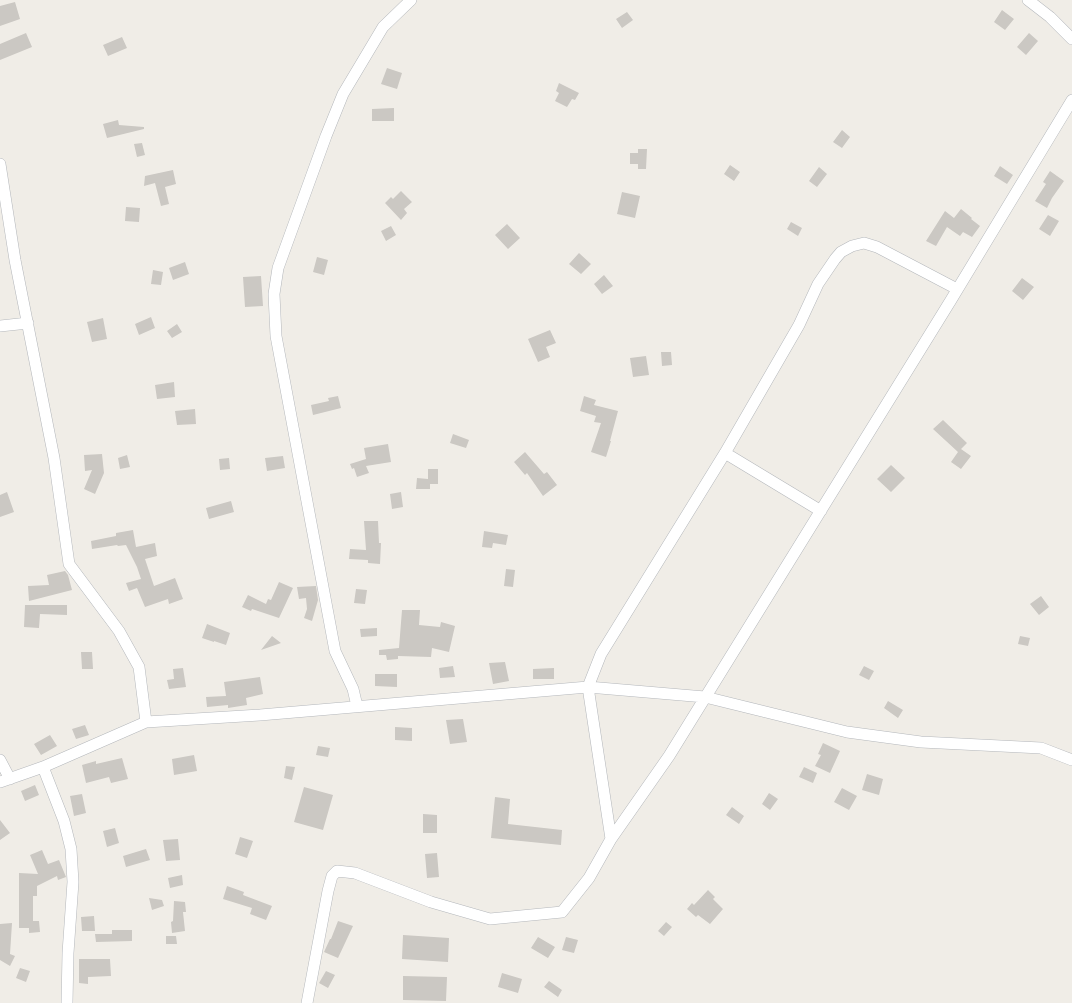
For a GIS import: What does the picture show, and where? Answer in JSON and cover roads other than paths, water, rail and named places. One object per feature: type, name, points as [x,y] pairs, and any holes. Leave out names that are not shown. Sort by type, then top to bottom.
[{"type":"street","points":[[357,706],[353,688],[335,651],[276,336],[274,294],[278,268],[326,136],[343,94],[383,27],[411,0]]},
{"type":"street","points":[[1028,0],[1072,39]]},
{"type":"street","points":[[307,1003],[328,891],[332,876],[337,871],[355,873],[431,902],[490,920],[562,912],[589,878],[611,839],[669,756],[821,511],[1072,100]]},
{"type":"street","points":[[0,164],[15,260],[54,458],[69,564],[118,632],[139,667],[146,722]]},
{"type":"street","points":[[611,839],[588,687],[601,654],[725,453],[799,325],[818,284],[841,252],[852,246],[864,243],[877,247],[957,289]]},
{"type":"street","points":[[0,326],[28,323]]},
{"type":"street","points":[[725,453],[821,511]]},
{"type":"street","points":[[0,760],[5,780],[43,767],[146,722],[260,715],[588,687],[705,697],[847,732],[921,742],[1041,748],[1072,760]]},
{"type":"street","points":[[43,767],[64,821],[71,849],[74,882],[68,953],[67,1003]]}]
